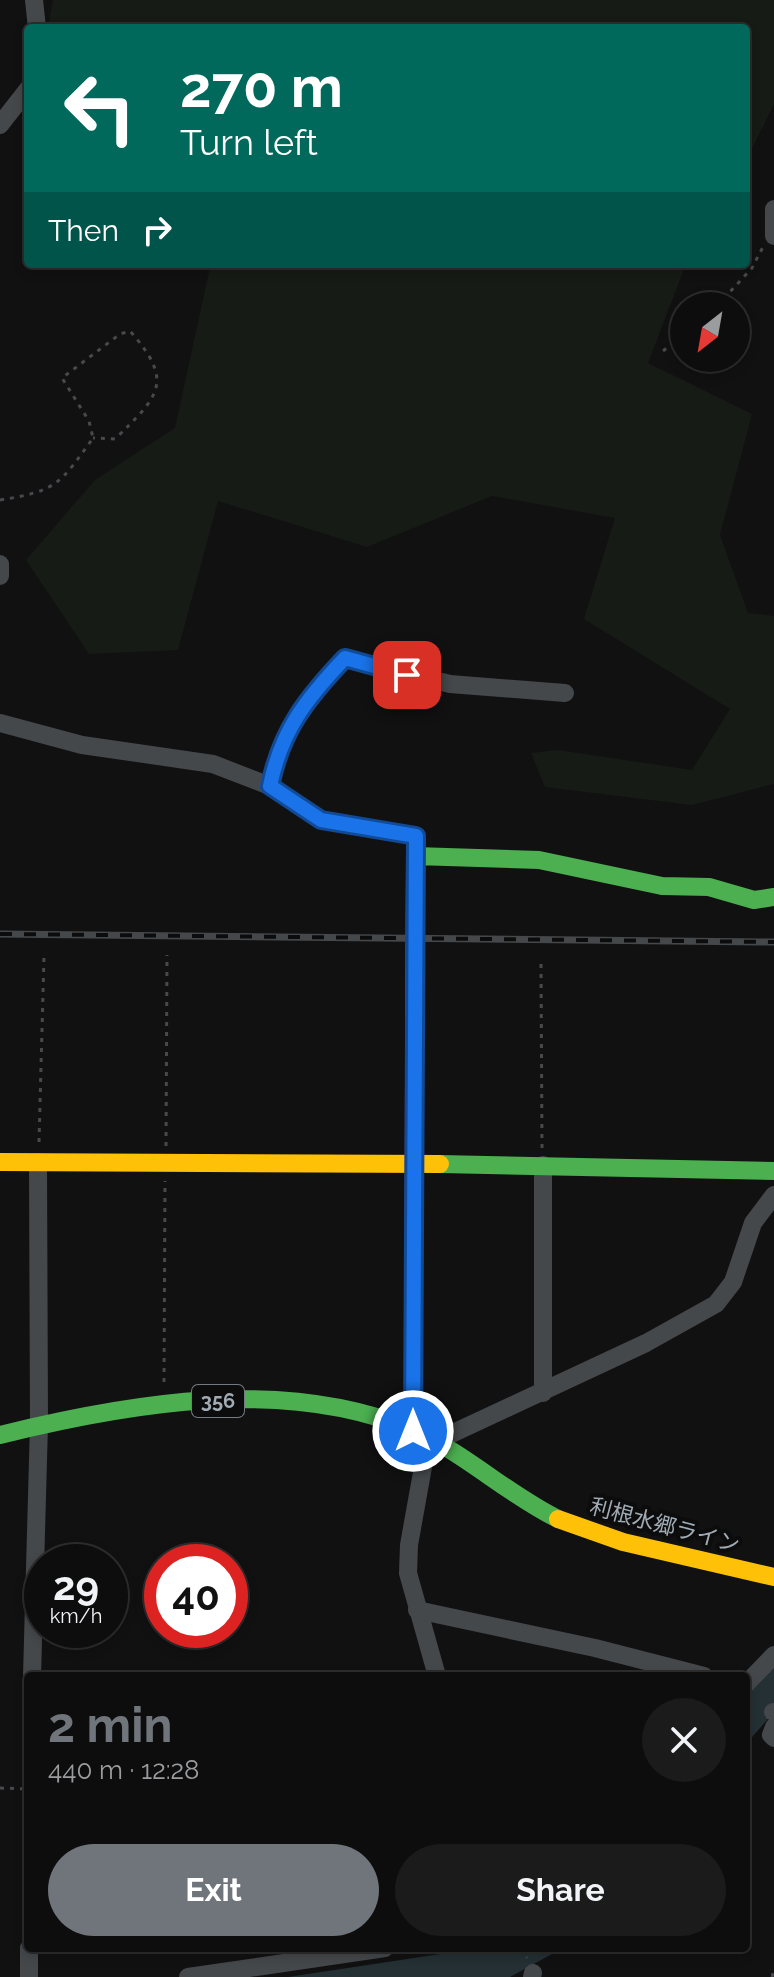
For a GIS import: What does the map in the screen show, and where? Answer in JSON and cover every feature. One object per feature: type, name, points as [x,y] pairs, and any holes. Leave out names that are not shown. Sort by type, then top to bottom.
[{"type":"main road","points":[[425,1437],[412,1165],[415,856],[539,860],[662,886],[709,887],[754,900],[774,897]]},
{"type":"main road","points":[[0,1162],[543,1165],[774,1171]]},
{"type":"main road","name":"利根水郷ライン","points":[[0,1435],[39,1424],[136,1409],[249,1400],[341,1412],[425,1437],[528,1502],[574,1526],[774,1577]]},
{"type":"street","points":[[34,0],[37,24]]},
{"type":"street","points":[[0,125],[24,94]]},
{"type":"street","points":[[773,234],[774,209]]},
{"type":"street","points":[[0,564],[0,576]]},
{"type":"street","points":[[270,786],[275,755],[284,737],[307,702],[345,658],[450,684],[511,686],[565,693]]},
{"type":"street","points":[[0,723],[82,745],[202,761],[270,786],[321,820],[416,836],[415,856]]},
{"type":"street","points":[[32,1672],[39,1424],[38,1162]]},
{"type":"street","points":[[543,1165],[543,1393]]},
{"type":"street","points":[[436,1672],[408,1573],[409,1545],[425,1437],[543,1393],[646,1343],[716,1304],[733,1282],[753,1223],[774,1195]]},
{"type":"street","points":[[417,1610],[595,1648],[688,1672]]},
{"type":"street","points":[[750,1680],[774,1655]]},
{"type":"street","points":[[774,1727],[771,1735],[774,1738]]},
{"type":"street","points":[[29,1952],[29,1977]]},
{"type":"street","points":[[188,1977],[358,1952]]},
{"type":"path","points":[[730,292],[752,268],[773,234]]},
{"type":"path","points":[[130,331],[156,366],[156,385],[149,405],[115,439],[93,438],[89,421],[62,378],[120,334],[130,331]]},
{"type":"path","points":[[663,351],[670,345]]},
{"type":"path","points":[[0,500],[49,490],[93,438]]},
{"type":"path","points":[[38,1162],[44,956]]},
{"type":"path","points":[[541,964],[543,1165]]},
{"type":"path","points":[[0,1788],[24,1789]]},
{"type":"path","points":[[772,1977],[774,1969]]},
{"type":"shaded area","points":[[53,0],[774,0],[774,104],[750,153],[750,24],[49,24]]},
{"type":"shaded area","points":[[210,268],[684,268],[675,292],[670,292],[670,306],[648,363],[752,414],[720,535],[748,613],[774,616],[774,784],[692,805],[545,787],[531,753],[558,750],[692,770],[730,709],[584,619],[615,518],[492,496],[367,547],[218,501],[178,650],[89,654],[26,560],[95,480],[175,428]]},
{"type":"shaded area","points":[[774,1663],[774,1712],[750,1739],[750,1690]]},
{"type":"shaded area","points":[[454,1952],[556,1952],[510,1977],[288,1977]]},
{"type":"railway","points":[[0,934],[774,942]]},
{"type":"traffic: fast","points":[[414,1080],[415,856],[539,860],[662,886],[709,887],[754,900],[774,897]]},
{"type":"traffic: fast","points":[[440,1164],[774,1171]]},
{"type":"traffic: fast","points":[[0,1435],[154,1405],[260,1399],[313,1404],[364,1413],[413,1430],[558,1519]]},
{"type":"traffic: slow","points":[[0,1162],[440,1164]]},
{"type":"traffic: slow","points":[[558,1519],[623,1542],[774,1577]]},
{"type":"traffic: jam","points":[[413,1431],[414,1080]]},
{"type":"route","points":[[407,675],[345,658],[327,676],[284,737],[275,755],[270,786],[321,820],[416,836],[413,1431]]}]
